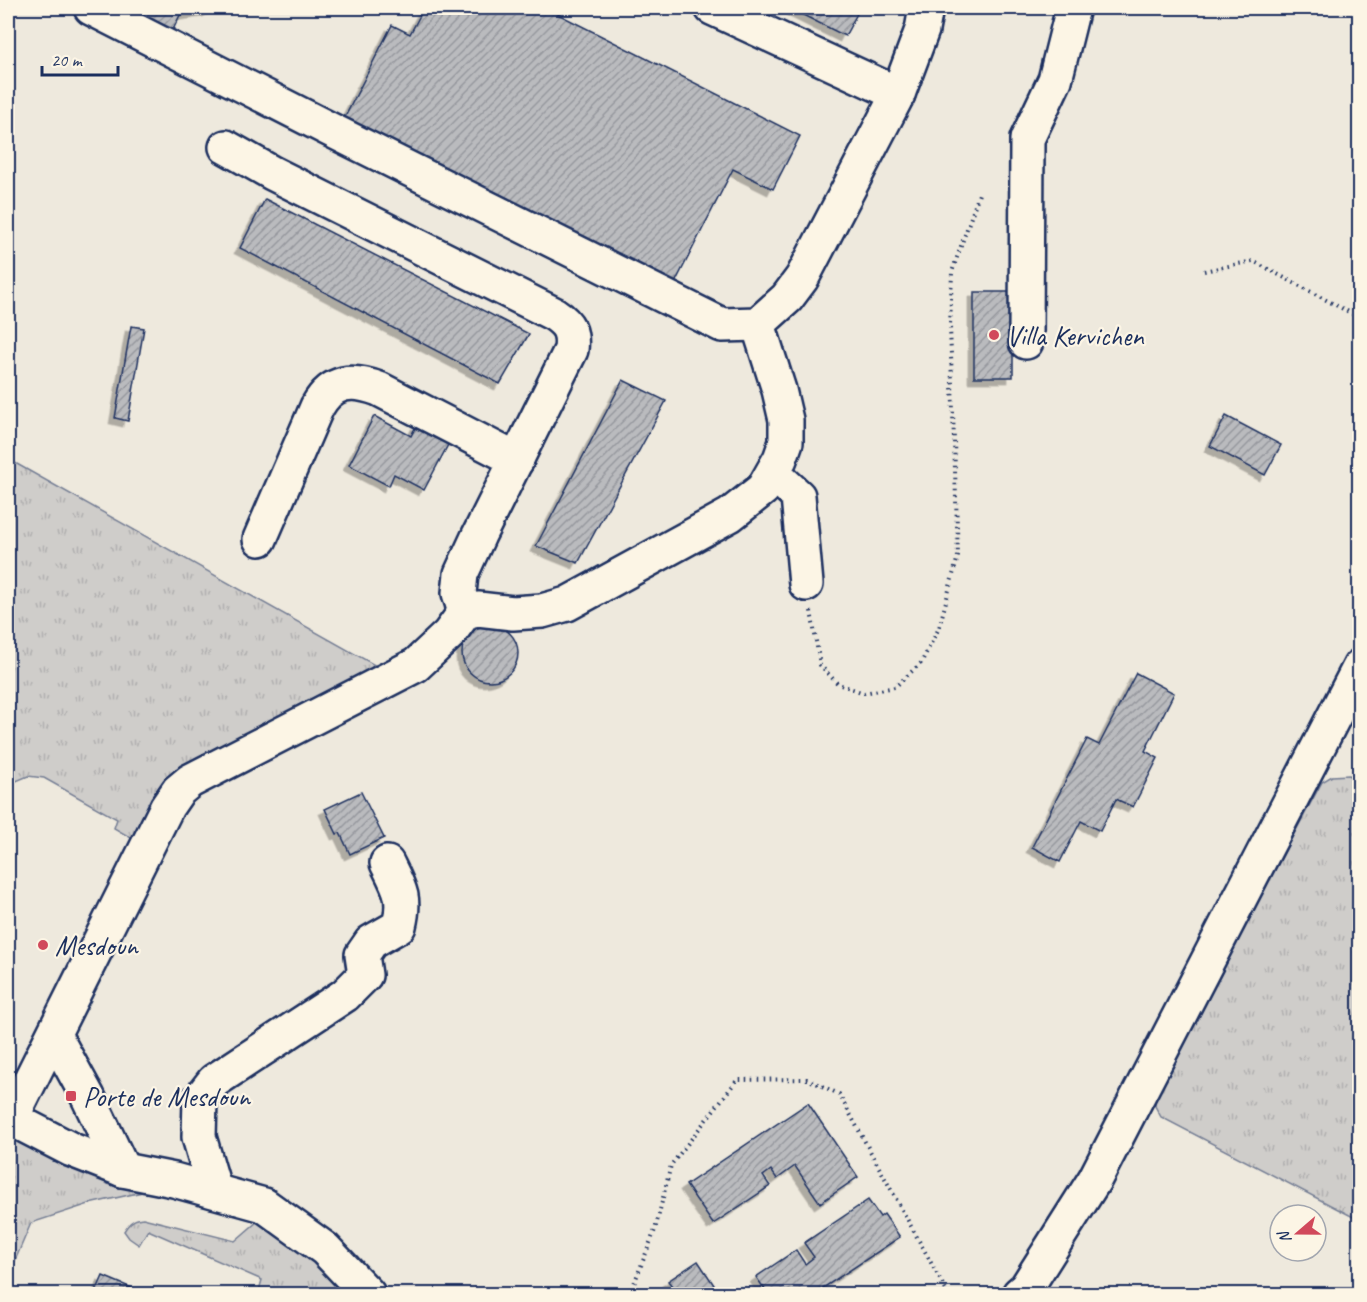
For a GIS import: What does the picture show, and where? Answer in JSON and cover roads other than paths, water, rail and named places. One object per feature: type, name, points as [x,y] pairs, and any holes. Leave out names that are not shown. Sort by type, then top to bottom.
[{"type":"street","points":[[91,8],[722,325],[758,324],[786,298],[802,278],[898,94],[922,30],[926,8]]},
{"type":"street","points":[[712,8],[898,94]]},
{"type":"street","points":[[1026,342],[1027,139],[1055,80],[1073,8]]},
{"type":"street","points":[[226,147],[272,173],[564,320],[570,328],[572,350],[461,574],[459,593],[465,612]]},
{"type":"street","points":[[368,1294],[325,1249],[264,1205],[174,1180],[123,1170],[72,1150],[9,1118],[54,1035],[162,818],[178,791],[190,781],[416,665],[449,634],[465,612],[478,609],[513,613],[542,611],[567,604],[730,515],[764,489],[774,474],[786,442],[786,420],[758,324]]},
{"type":"street","points":[[260,539],[316,407],[322,398],[340,385],[351,382],[364,383],[379,389],[517,460]]},
{"type":"street","points":[[774,474],[798,496],[806,584]]},
{"type":"street","points":[[1019,1294],[1026,1288],[1095,1179],[1359,666]]},
{"type":"street","points":[[216,1191],[199,1137],[200,1099],[214,1081],[345,995],[365,975],[362,955],[372,942],[399,926],[404,908],[400,888],[387,863]]},
{"type":"street","points":[[54,1035],[88,1097],[123,1170]]},
{"type":"place","name":"Villa Kervichen","points":[[994,335]]},
{"type":"place","name":"Mesdoun","points":[[43,945]]},
{"type":"place","name":"Porte de Mesdoun","points":[[71,1096]]}]
